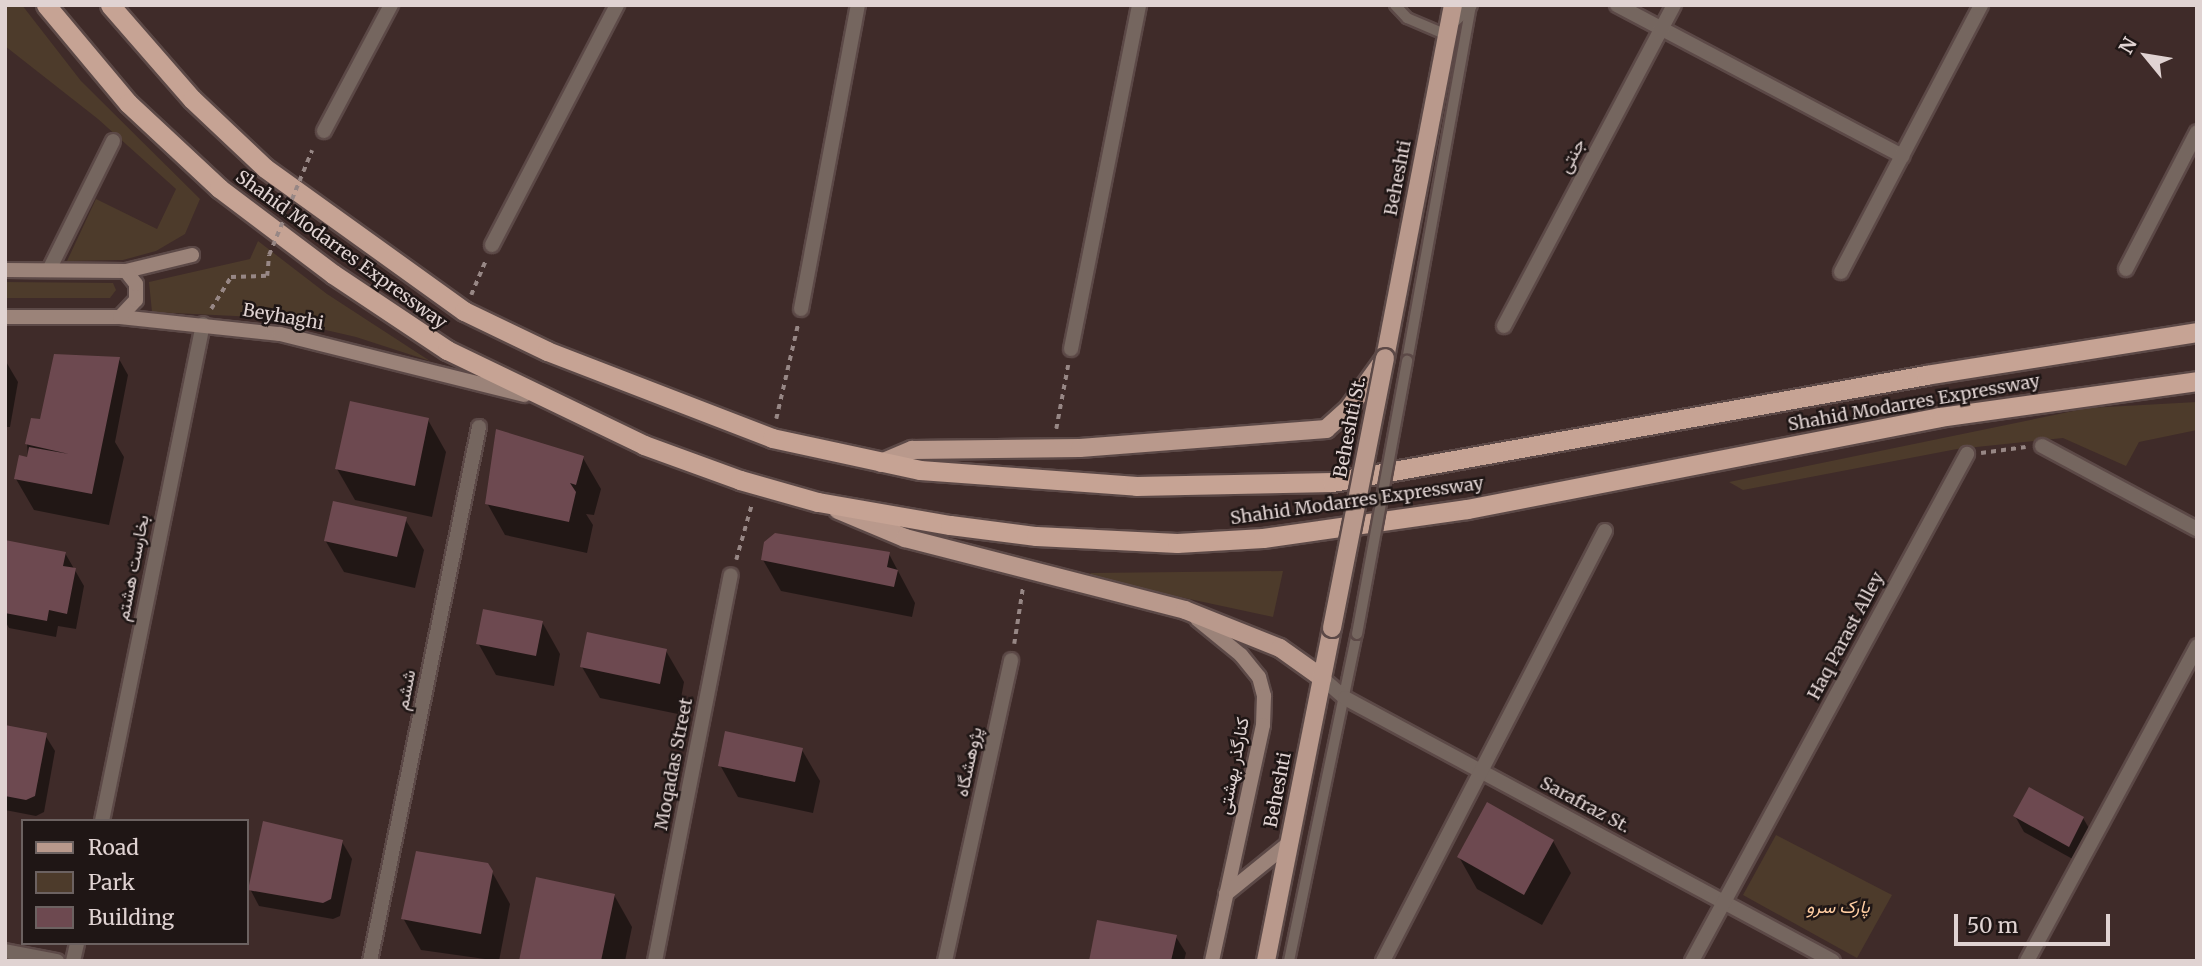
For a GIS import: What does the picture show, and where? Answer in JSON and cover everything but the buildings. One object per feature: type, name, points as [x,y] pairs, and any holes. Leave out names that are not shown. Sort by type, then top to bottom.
[{"type":"highway","name":"Shahid Modarres Expressway","points":[[46,5],[128,103],[219,188],[333,274],[447,350],[548,402],[644,445],[757,486],[818,502],[1036,536],[1177,543],[1263,538],[1467,509],[1939,417],[2197,381]]},
{"type":"highway","name":"Shahid Modarres Expressway","points":[[110,5],[201,107],[265,168],[464,311],[547,351],[772,438],[920,470],[1136,486],[1332,482],[1926,375],[2197,332]]},
{"type":"main road","name":"Beheshti","points":[[1385,358],[1453,5]]},
{"type":"main road","points":[[5,270],[127,271],[192,255]]},
{"type":"main road","points":[[120,317],[133,307],[137,292],[127,271]]},
{"type":"main road","name":"Beyhaghi","points":[[5,317],[120,317],[203,324],[361,352],[548,402]]},
{"type":"main road","points":[[881,463],[912,450],[1053,449],[1326,429],[1349,408],[1385,358]]},
{"type":"main road","name":"Beheshti St.","points":[[1332,628],[1385,358]]},
{"type":"main road","points":[[818,502],[905,538],[1185,610],[1280,648],[1322,678]]},
{"type":"main road","name":"کنارگذر بهشتی","points":[[1185,610],[1234,647],[1264,690],[1263,725],[1212,961]]},
{"type":"main road","name":"Beheshti","points":[[1266,961],[1332,628]]},
{"type":"main road","points":[[1226,894],[1289,843]]},
{"type":"street","points":[[324,131],[391,5]]},
{"type":"street","points":[[492,245],[617,5]]},
{"type":"street","points":[[801,309],[858,5]]},
{"type":"street","points":[[1071,349],[1139,5]]},
{"type":"street","points":[[1448,30],[1471,5]]},
{"type":"street","points":[[1617,5],[1902,156]]},
{"type":"street","name":"جنتی","points":[[1504,326],[1674,5]]},
{"type":"street","points":[[1841,272],[1981,5]]},
{"type":"street","points":[[2126,269],[2197,132]]},
{"type":"street","points":[[49,271],[113,142]]},
{"type":"street","name":"بخارست هشتم","points":[[102,819],[203,324]]},
{"type":"street","name":"ششم","points":[[370,961],[479,427]]},
{"type":"street","points":[[2042,446],[2197,529]]},
{"type":"street","name":"Haq Parast Alley","points":[[1692,961],[1967,454]]},
{"type":"street","points":[[1383,961],[1605,531]]},
{"type":"street","name":"Moqadas Street","points":[[655,961],[731,575]]},
{"type":"street","points":[[2027,961],[2197,646]]},
{"type":"street","name":"پژوهشگاه","points":[[945,961],[1012,660]]},
{"type":"street","name":"Sarafraz St.","points":[[1322,678],[1345,698],[1833,961]]},
{"type":"street","points":[[5,951],[57,961]]},
{"type":"lane","points":[[1395,5],[1407,18],[1448,30]]},
{"type":"lane","points":[[1289,961],[1345,698],[1471,5]]},
{"type":"path","points":[[203,324],[231,277],[267,276],[269,255],[312,150]]},
{"type":"path","points":[[464,311],[492,245]]},
{"type":"path","points":[[772,438],[801,309]]},
{"type":"path","points":[[1053,449],[1071,349]]},
{"type":"path","points":[[1967,454],[2042,446]]},
{"type":"path","points":[[731,575],[757,486]]},
{"type":"path","points":[[1012,660],[1025,571]]},
{"type":"green space","points":[[5,5],[22,5],[81,81],[200,199],[185,234],[156,251],[123,260],[67,261],[96,199],[157,229],[176,189],[98,119],[5,46]]},
{"type":"green space","points":[[258,241],[327,294],[430,361],[356,337],[274,318],[152,312],[149,282],[250,259]]},
{"type":"green space","points":[[5,282],[113,283],[116,290],[110,298],[5,298]]},
{"type":"green space","points":[[2197,402],[2197,430],[2139,442],[2126,466],[2063,438],[1957,449],[1743,490],[1729,482],[2088,408]]},
{"type":"green space","points":[[1283,571],[1273,617],[1087,577],[1091,573]]},
{"type":"green space","name":"پارک سرو","points":[[1776,835],[1892,895],[1857,958],[1743,895]]}]
